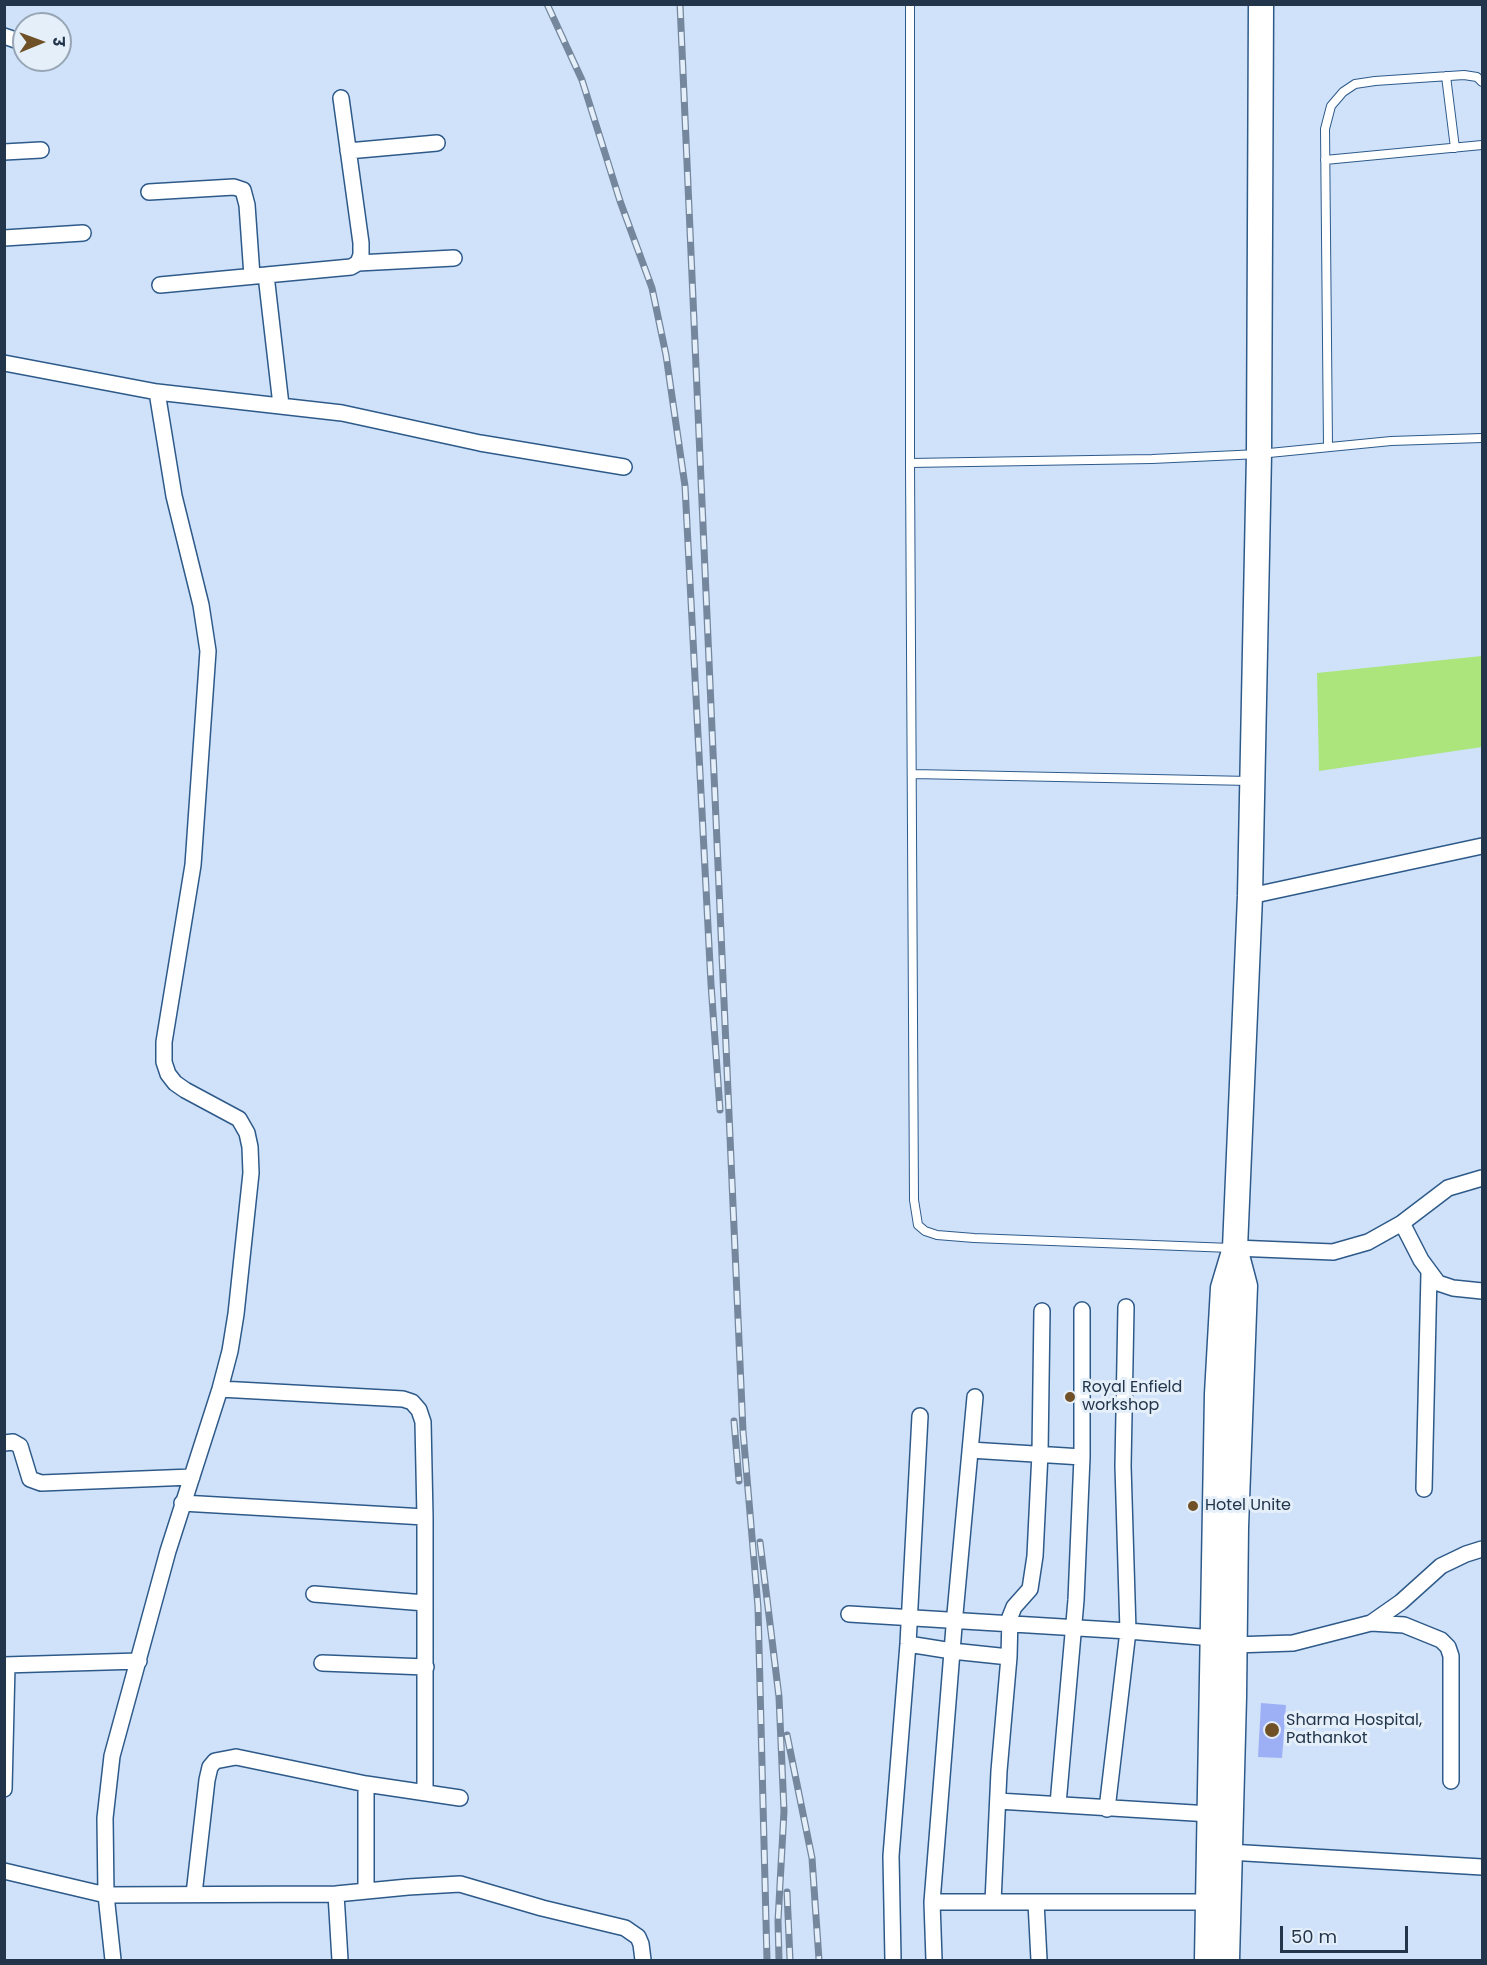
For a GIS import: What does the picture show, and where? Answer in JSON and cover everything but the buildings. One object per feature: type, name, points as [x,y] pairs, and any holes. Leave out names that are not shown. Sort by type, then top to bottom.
[{"type":"main road","points":[[1207,1960],[1210,1814],[1236,1516],[1245,1286],[1235,1248],[1250,896],[1259,454],[1261,4]]},
{"type":"main road","points":[[1224,1641],[1229,1852],[1227,1960]]},
{"type":"street","points":[[341,98],[361,243],[358,263]]},
{"type":"street","points":[[348,151],[437,142]]},
{"type":"street","points":[[4,152],[41,150]]},
{"type":"street","points":[[149,192],[234,188],[243,190],[281,405]]},
{"type":"street","points":[[4,238],[83,233]]},
{"type":"street","points":[[160,285],[351,267],[358,263],[454,258]]},
{"type":"street","points":[[4,363],[157,392],[342,413],[480,443],[624,467]]},
{"type":"street","points":[[117,1959],[106,1895],[105,1818],[112,1756],[182,1503],[220,1389],[236,1314],[251,1173],[247,1133],[238,1119],[175,1083],[168,1074],[164,1062],[164,1042],[192,865],[208,651],[201,605],[174,496],[157,392]]},
{"type":"street","points":[[1250,896],[1482,846]]},
{"type":"street","points":[[1235,1248],[1333,1252],[1386,1234],[1448,1188],[1482,1178]]},
{"type":"street","points":[[1402,1223],[1411,1244],[1438,1283],[1453,1288],[1482,1291]]},
{"type":"street","points":[[1424,1489],[1429,1273]]},
{"type":"street","points":[[1107,1809],[1128,1631],[1123,1466],[1126,1307]]},
{"type":"street","points":[[1058,1804],[1074,1627],[1082,1456],[1082,1310]]},
{"type":"street","points":[[993,1902],[1009,1658],[1009,1622],[1014,1607],[1030,1589],[1033,1577],[1040,1454],[1042,1311]]},
{"type":"street","points":[[220,1389],[403,1399],[412,1402],[419,1410],[423,1422],[425,1517],[425,1792]]},
{"type":"street","points":[[934,1960],[932,1902],[954,1621],[975,1397]]},
{"type":"street","points":[[893,1960],[891,1856],[908,1644],[920,1416]]},
{"type":"street","points":[[4,1443],[20,1446],[30,1479],[35,1482],[192,1477]]},
{"type":"street","points":[[970,1450],[1082,1456]]},
{"type":"street","points":[[182,1503],[425,1517]]},
{"type":"street","points":[[1371,1623],[1401,1602],[1441,1566],[1466,1554],[1482,1550]]},
{"type":"street","points":[[314,1594],[425,1603]]},
{"type":"street","points":[[849,1614],[1009,1622],[1224,1641],[1293,1643],[1371,1623],[1404,1625],[1441,1640],[1448,1647],[1451,1656],[1451,1781]]},
{"type":"street","points":[[908,1644],[952,1652],[1009,1658]]},
{"type":"street","points":[[4,1789],[6,1665],[139,1661]]},
{"type":"street","points":[[322,1663],[426,1667]]},
{"type":"street","points":[[194,1894],[207,1780],[210,1767],[215,1761],[236,1757],[366,1784],[460,1798]]},
{"type":"street","points":[[366,1784],[366,1891]]},
{"type":"street","points":[[998,1801],[1210,1814]]},
{"type":"street","points":[[1229,1852],[1482,1868]]},
{"type":"street","points":[[4,1871],[106,1895],[336,1894],[460,1884],[542,1908],[625,1928],[638,1937],[643,1960]]},
{"type":"street","points":[[336,1894],[340,1960]]},
{"type":"street","points":[[932,1902],[1209,1902]]},
{"type":"street","points":[[1036,1902],[1039,1960]]},
{"type":"lane","points":[[910,4],[914,1200],[918,1225],[925,1231],[937,1235],[974,1238],[1235,1248]]},
{"type":"lane","points":[[1328,447],[1325,129],[1332,106],[1342,92],[1355,84],[1464,75],[1477,78],[1482,82]]},
{"type":"lane","points":[[1446,76],[1455,148]]},
{"type":"lane","points":[[1325,160],[1482,145]]},
{"type":"lane","points":[[910,463],[1152,459],[1259,454],[1391,441],[1482,438]]},
{"type":"lane","points":[[913,774],[1252,781]]},
{"type":"green space","points":[[1482,656],[1482,747],[1319,771],[1317,673]]},
{"type":"railway","points":[[547,4],[582,80],[620,201],[652,288],[666,355],[685,486],[711,984],[720,1110]]},
{"type":"railway","points":[[680,4],[743,1431],[758,1607],[767,1960]]},
{"type":"railway","points":[[734,1421],[739,1481]]},
{"type":"railway","points":[[760,1542],[779,1697],[784,1811],[778,1921],[779,1960]]},
{"type":"railway","points":[[787,1735],[812,1858],[819,1960]]},
{"type":"railway","points":[[787,1892],[790,1960]]},
{"type":"place","name":"Royal Enfield workshop","points":[[1070,1397]]},
{"type":"place","name":"Hotel Unite","points":[[1193,1506]]},
{"type":"place","name":"Sharma Hospital, Pathankot","points":[[1272,1730]]}]
